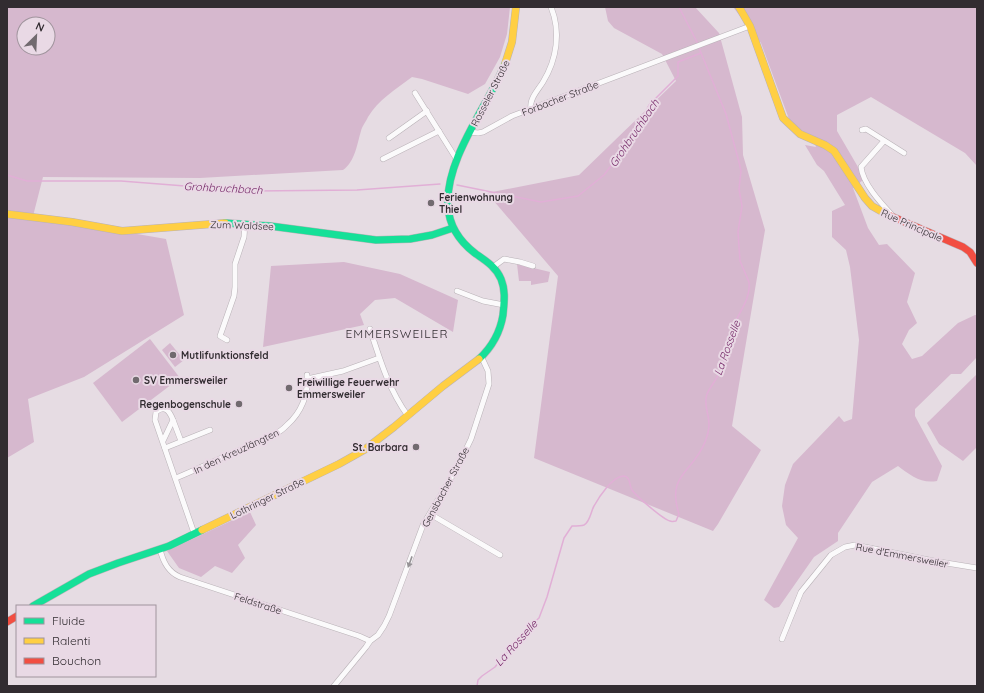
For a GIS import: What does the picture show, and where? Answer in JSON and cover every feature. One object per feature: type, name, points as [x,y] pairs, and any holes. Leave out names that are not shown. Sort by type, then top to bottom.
[{"type":"main road","name":"Rosseler Straße","points":[[470,132],[507,61],[512,40],[516,7]]},
{"type":"main road","name":"Rue Principale","points":[[739,7],[750,26],[784,118],[800,134],[825,145],[834,151],[865,198],[872,206],[880,211],[963,247],[977,260]]},
{"type":"main road","points":[[470,132],[457,160],[450,184],[447,204],[450,220],[455,234],[465,245],[493,267],[497,272],[503,286],[504,305],[501,326],[496,340],[482,358]]},
{"type":"main road","name":"Zum Waldsee","points":[[7,214],[72,222],[122,231],[221,223],[304,230],[376,240],[410,239],[432,235],[453,228]]},
{"type":"main road","name":"Lothringer Straße","points":[[35,605],[63,587],[87,575],[122,561],[160,549],[353,456],[385,435],[446,383],[482,358]]},
{"type":"main road","points":[[7,622],[16,617]]},
{"type":"street","points":[[531,109],[531,102],[544,81],[554,59],[556,30],[551,7]]},
{"type":"street","name":"Forbacher Straße","points":[[470,132],[483,132],[505,120],[531,109],[750,26]]},
{"type":"street","points":[[415,93],[457,160]]},
{"type":"street","points":[[389,138],[427,111]]},
{"type":"street","points":[[862,130],[866,128],[904,153]]},
{"type":"street","points":[[383,159],[439,131]]},
{"type":"street","points":[[884,141],[861,167],[862,172],[876,197],[894,217]]},
{"type":"street","points":[[227,340],[220,336],[234,296],[235,264],[244,237],[245,224]]},
{"type":"street","points":[[493,267],[504,259],[533,266]]},
{"type":"street","points":[[457,291],[483,301],[504,305]]},
{"type":"street","points":[[370,329],[387,380],[408,416]]},
{"type":"street","name":"In den Kreuzlängten","points":[[176,478],[271,436],[286,427],[298,414],[301,407],[306,392],[307,377],[343,371],[379,358]]},
{"type":"street","name":"Gensbacher Straße","points":[[334,686],[366,648],[370,641],[378,635],[389,616],[423,525],[464,454],[488,391],[488,371],[482,358]]},
{"type":"street","points":[[181,440],[171,413],[168,410],[160,409],[156,412],[156,420],[194,533]]},
{"type":"street","points":[[163,441],[173,420]]},
{"type":"street","points":[[165,448],[181,440],[210,430]]},
{"type":"street","points":[[430,514],[500,555]]},
{"type":"street","name":"Rue d'Emmersweiler","points":[[782,639],[801,592],[831,555],[845,546],[855,545],[977,568]]},
{"type":"street","name":"Feldstraße","points":[[160,549],[164,562],[173,574],[370,641]]},
{"type":"shaded area","points":[[7,7],[510,7],[507,34],[500,57],[485,84],[468,94],[412,77],[388,95],[372,111],[362,129],[353,158],[343,170],[200,178],[43,177],[33,216],[166,239],[184,315],[84,377],[28,399],[34,442],[7,458]]},
{"type":"shaded area","points":[[605,7],[695,7],[719,33],[742,117],[743,155],[765,230],[732,426],[761,450],[713,531],[534,458],[558,276],[487,193],[579,175],[676,81],[662,54],[614,28],[608,21]]},
{"type":"shaded area","points":[[733,7],[977,7],[977,166],[965,153],[871,97],[837,115],[837,131],[858,167],[863,180],[853,188],[868,228],[879,245],[887,244],[915,273],[907,302],[917,323],[909,330],[902,344],[912,359],[922,356],[958,323],[977,315],[977,357],[961,374],[951,374],[915,409],[915,416],[942,466],[937,481],[931,482],[921,480],[898,466],[872,482],[838,533],[838,541],[814,557],[779,607],[774,608],[764,600],[798,538],[786,525],[782,506],[785,485],[793,464],[839,416],[844,422],[852,419],[859,340],[850,267],[846,250],[832,237],[832,211],[845,205],[824,171],[817,165],[805,145],[816,147],[812,136],[799,130],[789,119],[761,43]]},
{"type":"shaded area","points":[[344,262],[400,274],[458,300],[453,332],[395,298],[375,300],[360,314],[364,325],[263,347],[271,266]]},
{"type":"shaded area","points":[[517,264],[550,272],[548,282],[531,285],[531,281],[519,281]]},
{"type":"shaded area","name":"SV Emmersweiler","points":[[150,339],[180,378],[122,422],[93,383]]},
{"type":"shaded area","name":"Mutlifunktionsfeld","points":[[170,343],[184,360],[175,367],[162,350]]},
{"type":"shaded area","points":[[977,374],[977,447],[963,461],[939,444],[927,423]]},
{"type":"shaded area","points":[[250,512],[256,525],[238,545],[245,558],[232,573],[215,566],[201,577],[179,568],[167,551]]},
{"type":"waterway","name":"La Rosselle","points":[[679,7],[698,44]]},
{"type":"waterway","name":"La Rosselle","points":[[477,686],[478,680],[495,667],[528,628],[539,618],[547,597],[564,538],[572,526],[581,526],[586,524],[596,502],[610,484],[619,477],[626,476],[629,479],[632,490],[644,502],[667,520],[676,521],[679,514],[676,501],[678,482],[694,461],[706,440],[709,424],[706,405],[707,394],[722,368],[731,332],[748,294],[749,282],[740,261],[738,232],[742,206],[739,189],[741,171],[726,114],[699,48]]},
{"type":"waterway","name":"Grohbruchbach","points":[[457,185],[541,202],[578,196],[604,175],[632,138],[649,105],[678,76],[678,62],[701,53]]},
{"type":"waterway","name":"Grohbruchbach","points":[[7,175],[27,181],[121,181],[249,191],[357,190],[440,184]]},
{"type":"traffic: fast","points":[[479,359],[492,345],[498,334],[503,315],[504,288],[501,279],[494,268],[470,249],[456,233],[449,213],[449,188],[453,170],[460,152],[505,64]]},
{"type":"traffic: fast","points":[[225,223],[270,226],[376,240],[410,239],[432,235],[453,228]]},
{"type":"traffic: fast","points":[[35,605],[89,574],[169,546],[202,530]]},
{"type":"traffic: slow","points":[[505,64],[512,42],[516,7]]},
{"type":"traffic: slow","points":[[739,7],[750,26],[783,118],[800,134],[825,145],[834,151],[865,198],[872,206],[886,214]]},
{"type":"traffic: slow","points":[[7,214],[72,222],[122,231],[225,223]]},
{"type":"traffic: slow","points":[[202,530],[339,464],[364,450],[479,359]]},
{"type":"traffic: jam","points":[[886,214],[963,247],[970,252],[977,263]]},
{"type":"traffic: jam","points":[[7,622],[16,617]]},
{"type":"place","name":"Ferienwohnung Thiel","points":[[431,203]]},
{"type":"place","name":"Mutlifunktionsfeld","points":[[173,355]]},
{"type":"place","name":"SV Emmersweiler","points":[[136,380]]},
{"type":"place","name":"Freiwillige Feuerwehr Emmersweiler","points":[[289,388]]},
{"type":"place","name":"Regenbogenschule","points":[[239,404]]},
{"type":"place","name":"St. Barbara","points":[[416,447]]},
{"type":"district","name":"EMMERSWEILER","points":[[397,334]]}]
